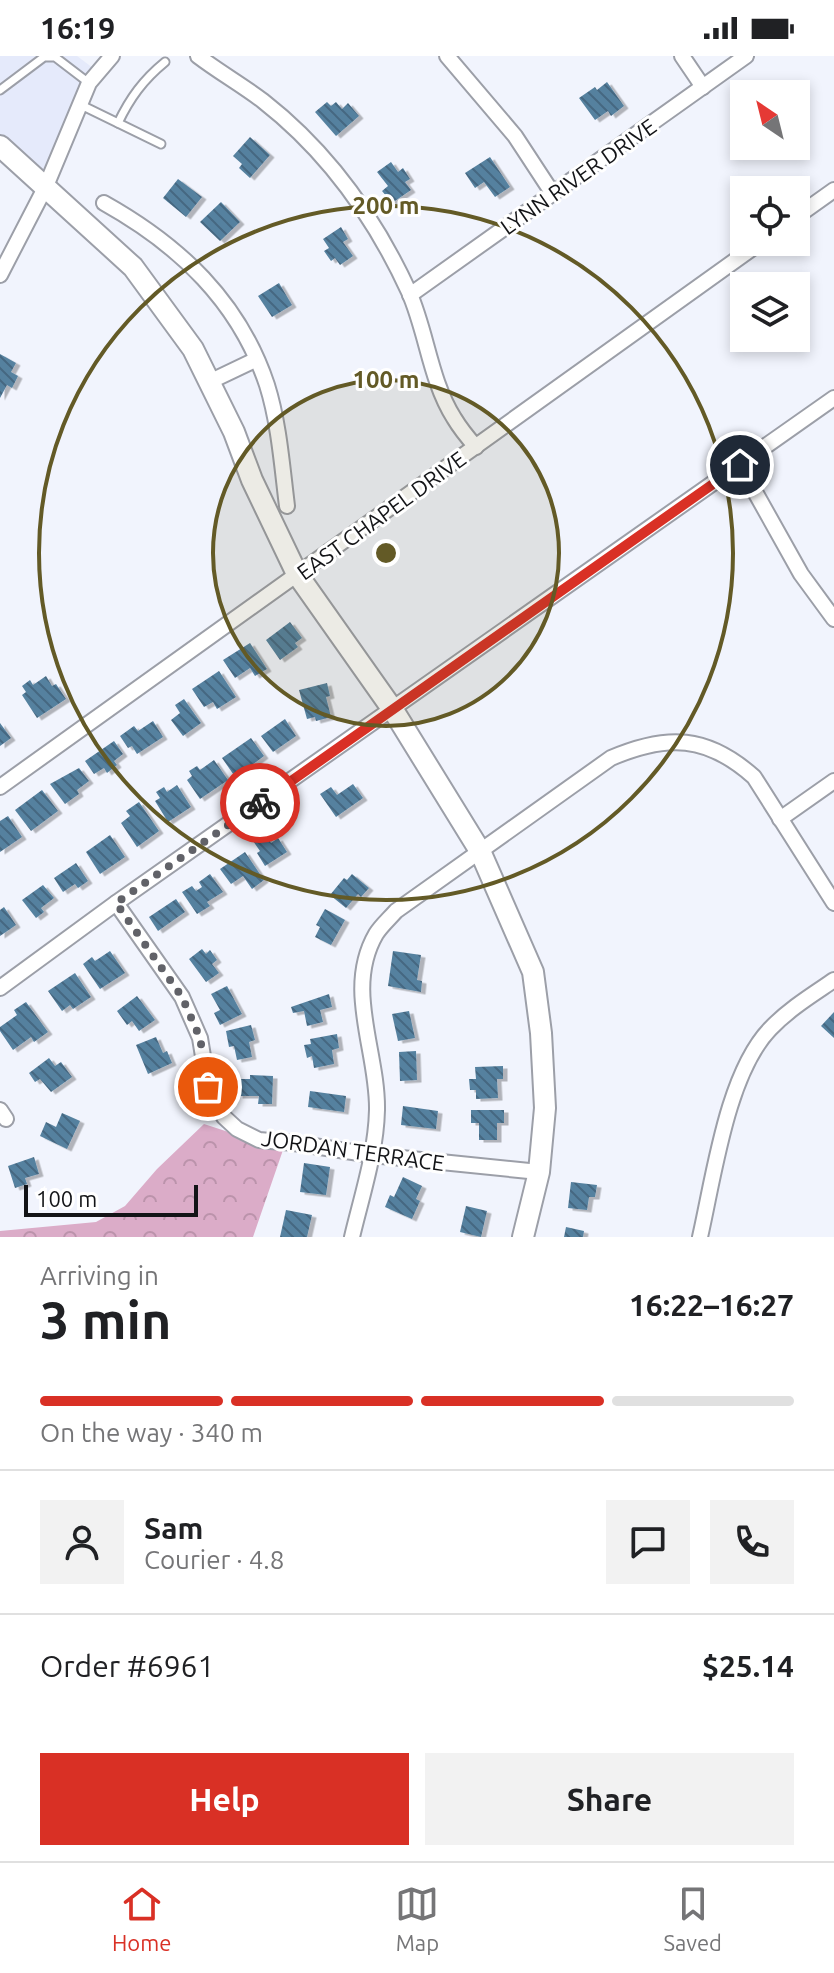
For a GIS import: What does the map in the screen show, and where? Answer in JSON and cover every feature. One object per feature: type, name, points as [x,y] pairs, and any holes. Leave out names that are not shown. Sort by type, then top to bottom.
[{"type":"main road","points":[[0,146],[133,267],[193,349],[297,574],[393,710],[480,851],[533,972],[541,1033],[545,1108],[539,1172],[523,1237]]},
{"type":"street","points":[[0,273],[46,186],[89,83],[112,56]]},
{"type":"street","points":[[198,56],[264,102],[300,133],[353,194],[388,247],[423,327],[435,376],[453,417],[476,447]]},
{"type":"street","points":[[447,56],[515,136],[553,194]]},
{"type":"street","points":[[682,56],[703,87]]},
{"type":"street","name":"LYNN RIVER DRIVE","points":[[410,295],[746,56]]},
{"type":"street","points":[[810,207],[834,190]]},
{"type":"street","points":[[104,203],[145,226],[178,253],[229,308],[266,383],[275,415],[287,506]]},
{"type":"street","name":"EAST CHAPEL DRIVE","points":[[0,787],[742,256]]},
{"type":"street","points":[[209,382],[255,360]]},
{"type":"street","points":[[0,988],[834,398]]},
{"type":"street","points":[[740,465],[801,574],[834,619]]},
{"type":"street","points":[[352,1237],[372,1155],[377,1113],[377,1081],[360,990],[364,961],[377,933],[396,911],[611,758],[643,744],[680,741],[703,745],[737,762],[754,777],[834,903]]},
{"type":"street","points":[[780,819],[834,781]]},
{"type":"street","name":"JORDAN TERRACE","points":[[116,903],[182,997],[200,1038],[208,1087],[224,1117],[237,1129],[259,1140],[539,1172]]},
{"type":"street","points":[[700,1237],[736,1086],[749,1058],[769,1030],[791,1010],[834,980]]},
{"type":"lane","points":[[0,90],[44,57],[55,57],[89,83]]},
{"type":"lane","points":[[118,123],[131,96],[147,76],[165,62]]},
{"type":"lane","points":[[79,104],[161,144]]},
{"type":"shaded area","points":[[0,56],[77,56],[93,68],[78,90],[43,175],[0,138]]},
{"type":"green space","points":[[204,1124],[283,1150],[253,1237],[0,1237],[0,1231],[96,1222],[125,1206],[157,1169]]},
{"type":"building","points":[[607,82],[624,106],[611,116],[608,111],[595,120],[579,98]]},
{"type":"building","points":[[327,102],[331,106],[336,102],[342,109],[348,103],[359,116],[336,136],[315,112]]},
{"type":"building","points":[[250,137],[270,155],[250,178],[239,168],[242,164],[233,156]]},
{"type":"building","points":[[490,157],[510,187],[495,197],[484,182],[475,188],[465,173]]},
{"type":"building","points":[[391,162],[398,172],[403,168],[410,179],[405,182],[411,190],[392,203],[382,191],[388,186],[377,172]]},
{"type":"building","points":[[178,179],[202,197],[186,217],[163,198]]},
{"type":"building","points":[[221,202],[240,222],[220,241],[200,222]]},
{"type":"building","points":[[341,227],[348,239],[343,242],[353,256],[340,265],[335,258],[331,261],[324,251],[329,248],[323,239]]},
{"type":"building","points":[[279,283],[292,305],[272,317],[258,296]]},
{"type":"building","points":[[0,354],[16,363],[11,372],[18,376],[12,388],[7,385],[0,398]]},
{"type":"building","points":[[290,622],[302,638],[295,643],[298,647],[280,660],[266,640]]},
{"type":"building","points":[[250,643],[267,669],[255,676],[250,668],[235,678],[223,660]]},
{"type":"building","points":[[219,671],[236,697],[217,709],[213,702],[204,707],[192,689]]},
{"type":"building","points":[[46,676],[66,699],[37,718],[22,695],[26,692],[22,686],[30,680],[33,685]]},
{"type":"building","points":[[327,683],[330,696],[326,697],[331,717],[316,721],[315,717],[307,719],[299,690]]},
{"type":"building","points":[[184,699],[201,723],[183,736],[171,720],[180,713],[175,705]]},
{"type":"building","points":[[285,719],[296,736],[273,752],[261,736]]},
{"type":"building","points":[[153,721],[163,737],[137,754],[132,746],[128,748],[120,736],[134,726],[138,731]]},
{"type":"building","points":[[0,723],[11,738],[0,746]]},
{"type":"building","points":[[251,738],[264,756],[248,768],[250,772],[238,781],[222,758]]},
{"type":"building","points":[[114,741],[123,754],[114,761],[117,765],[107,773],[104,768],[94,774],[85,761]]},
{"type":"building","points":[[214,760],[228,780],[200,799],[187,780],[192,776],[189,771],[197,766],[200,770]]},
{"type":"building","points":[[79,768],[89,781],[77,790],[79,794],[65,804],[50,784]]},
{"type":"building","points":[[353,784],[363,798],[336,817],[320,794],[331,787],[337,795]]},
{"type":"building","points":[[177,785],[191,807],[168,822],[155,801],[160,798],[156,792],[164,787],[167,792]]},
{"type":"building","points":[[42,790],[58,811],[31,831],[15,810]]},
{"type":"building","points":[[139,802],[159,831],[137,847],[121,823],[130,816],[126,811]]},
{"type":"building","points":[[8,816],[22,837],[0,852],[0,821]]},
{"type":"building","points":[[265,833],[271,843],[278,838],[287,852],[265,866],[253,841]]},
{"type":"building","points":[[110,835],[125,857],[100,874],[86,852]]},
{"type":"building","points":[[245,852],[264,880],[252,889],[243,876],[231,884],[220,869]]},
{"type":"building","points":[[76,863],[88,881],[78,888],[75,884],[63,892],[54,878]]},
{"type":"building","points":[[210,874],[223,892],[207,902],[210,906],[197,914],[182,892],[192,886],[196,891],[202,887],[199,882]]},
{"type":"building","points":[[352,874],[369,888],[361,897],[358,894],[346,908],[330,895],[344,878],[347,880]]},
{"type":"building","points":[[43,885],[54,898],[41,908],[44,912],[36,918],[22,900]]},
{"type":"building","points":[[176,899],[185,912],[158,931],[149,917]]},
{"type":"building","points":[[4,907],[16,925],[0,936],[0,910]]},
{"type":"building","points":[[325,909],[345,920],[331,945],[315,937],[320,927],[316,925]]},
{"type":"building","points":[[202,949],[206,954],[210,950],[217,960],[212,964],[219,973],[206,982],[189,959]]},
{"type":"building","points":[[110,951],[125,973],[100,989],[83,964],[92,957],[95,961]]},
{"type":"building","points":[[393,951],[421,955],[417,980],[422,981],[421,992],[388,986]]},
{"type":"building","points":[[75,973],[91,997],[73,1009],[70,1005],[62,1011],[48,991]]},
{"type":"building","points":[[227,986],[242,1014],[220,1025],[214,1013],[220,1010],[211,994]]},
{"type":"building","points":[[329,994],[332,1007],[320,1010],[323,1022],[307,1026],[304,1011],[293,1013],[291,1007]]},
{"type":"building","points":[[137,996],[155,1020],[139,1031],[132,1021],[127,1025],[117,1011]]},
{"type":"building","points":[[26,1002],[48,1032],[34,1042],[31,1037],[13,1050],[0,1027],[17,1015],[14,1010]]},
{"type":"building","points":[[409,1011],[415,1038],[398,1041],[392,1014]]},
{"type":"building","points":[[834,1012],[834,1038],[821,1026]]},
{"type":"building","points":[[251,1025],[255,1040],[249,1042],[252,1057],[237,1060],[234,1046],[229,1047],[226,1031]]},
{"type":"building","points":[[337,1034],[339,1048],[332,1050],[334,1064],[314,1068],[312,1056],[307,1058],[304,1045],[311,1044],[310,1039]]},
{"type":"building","points":[[156,1037],[163,1053],[167,1051],[172,1063],[148,1074],[136,1045]]},
{"type":"building","points":[[416,1051],[417,1080],[400,1081],[399,1052]]},
{"type":"building","points":[[49,1058],[55,1066],[61,1062],[72,1077],[51,1092],[40,1079],[35,1082],[29,1073]]},
{"type":"building","points":[[503,1066],[503,1079],[497,1079],[498,1098],[476,1099],[476,1090],[470,1090],[469,1079],[476,1079],[475,1067]]},
{"type":"building","points":[[250,1075],[273,1076],[272,1104],[258,1104],[259,1096],[238,1096],[239,1079],[250,1079]]},
{"type":"building","points":[[310,1091],[346,1096],[344,1112],[308,1107]]},
{"type":"building","points":[[403,1106],[438,1111],[436,1129],[401,1125]]},
{"type":"building","points":[[471,1110],[504,1110],[504,1123],[497,1123],[497,1140],[479,1140],[479,1123],[471,1123]]},
{"type":"building","points":[[62,1113],[80,1121],[67,1149],[40,1136],[46,1122],[56,1127]]},
{"type":"building","points":[[34,1157],[39,1174],[25,1178],[27,1184],[15,1188],[8,1166]]},
{"type":"building","points":[[304,1163],[330,1167],[326,1195],[300,1192]]},
{"type":"building","points":[[403,1177],[422,1186],[416,1199],[420,1201],[412,1219],[385,1207],[390,1195],[394,1197]]},
{"type":"building","points":[[571,1182],[597,1185],[595,1197],[589,1197],[587,1210],[568,1208]]},
{"type":"building","points":[[466,1206],[487,1211],[481,1237],[460,1232]]},
{"type":"building","points":[[286,1210],[312,1215],[307,1237],[280,1237]]},
{"type":"building","points":[[566,1227],[584,1231],[583,1237],[564,1237]]},
{"type":"way so far","points":[[208,1087],[200,1038],[182,997],[116,903],[260,803]]},
{"type":"route","points":[[260,803],[740,465]]}]
